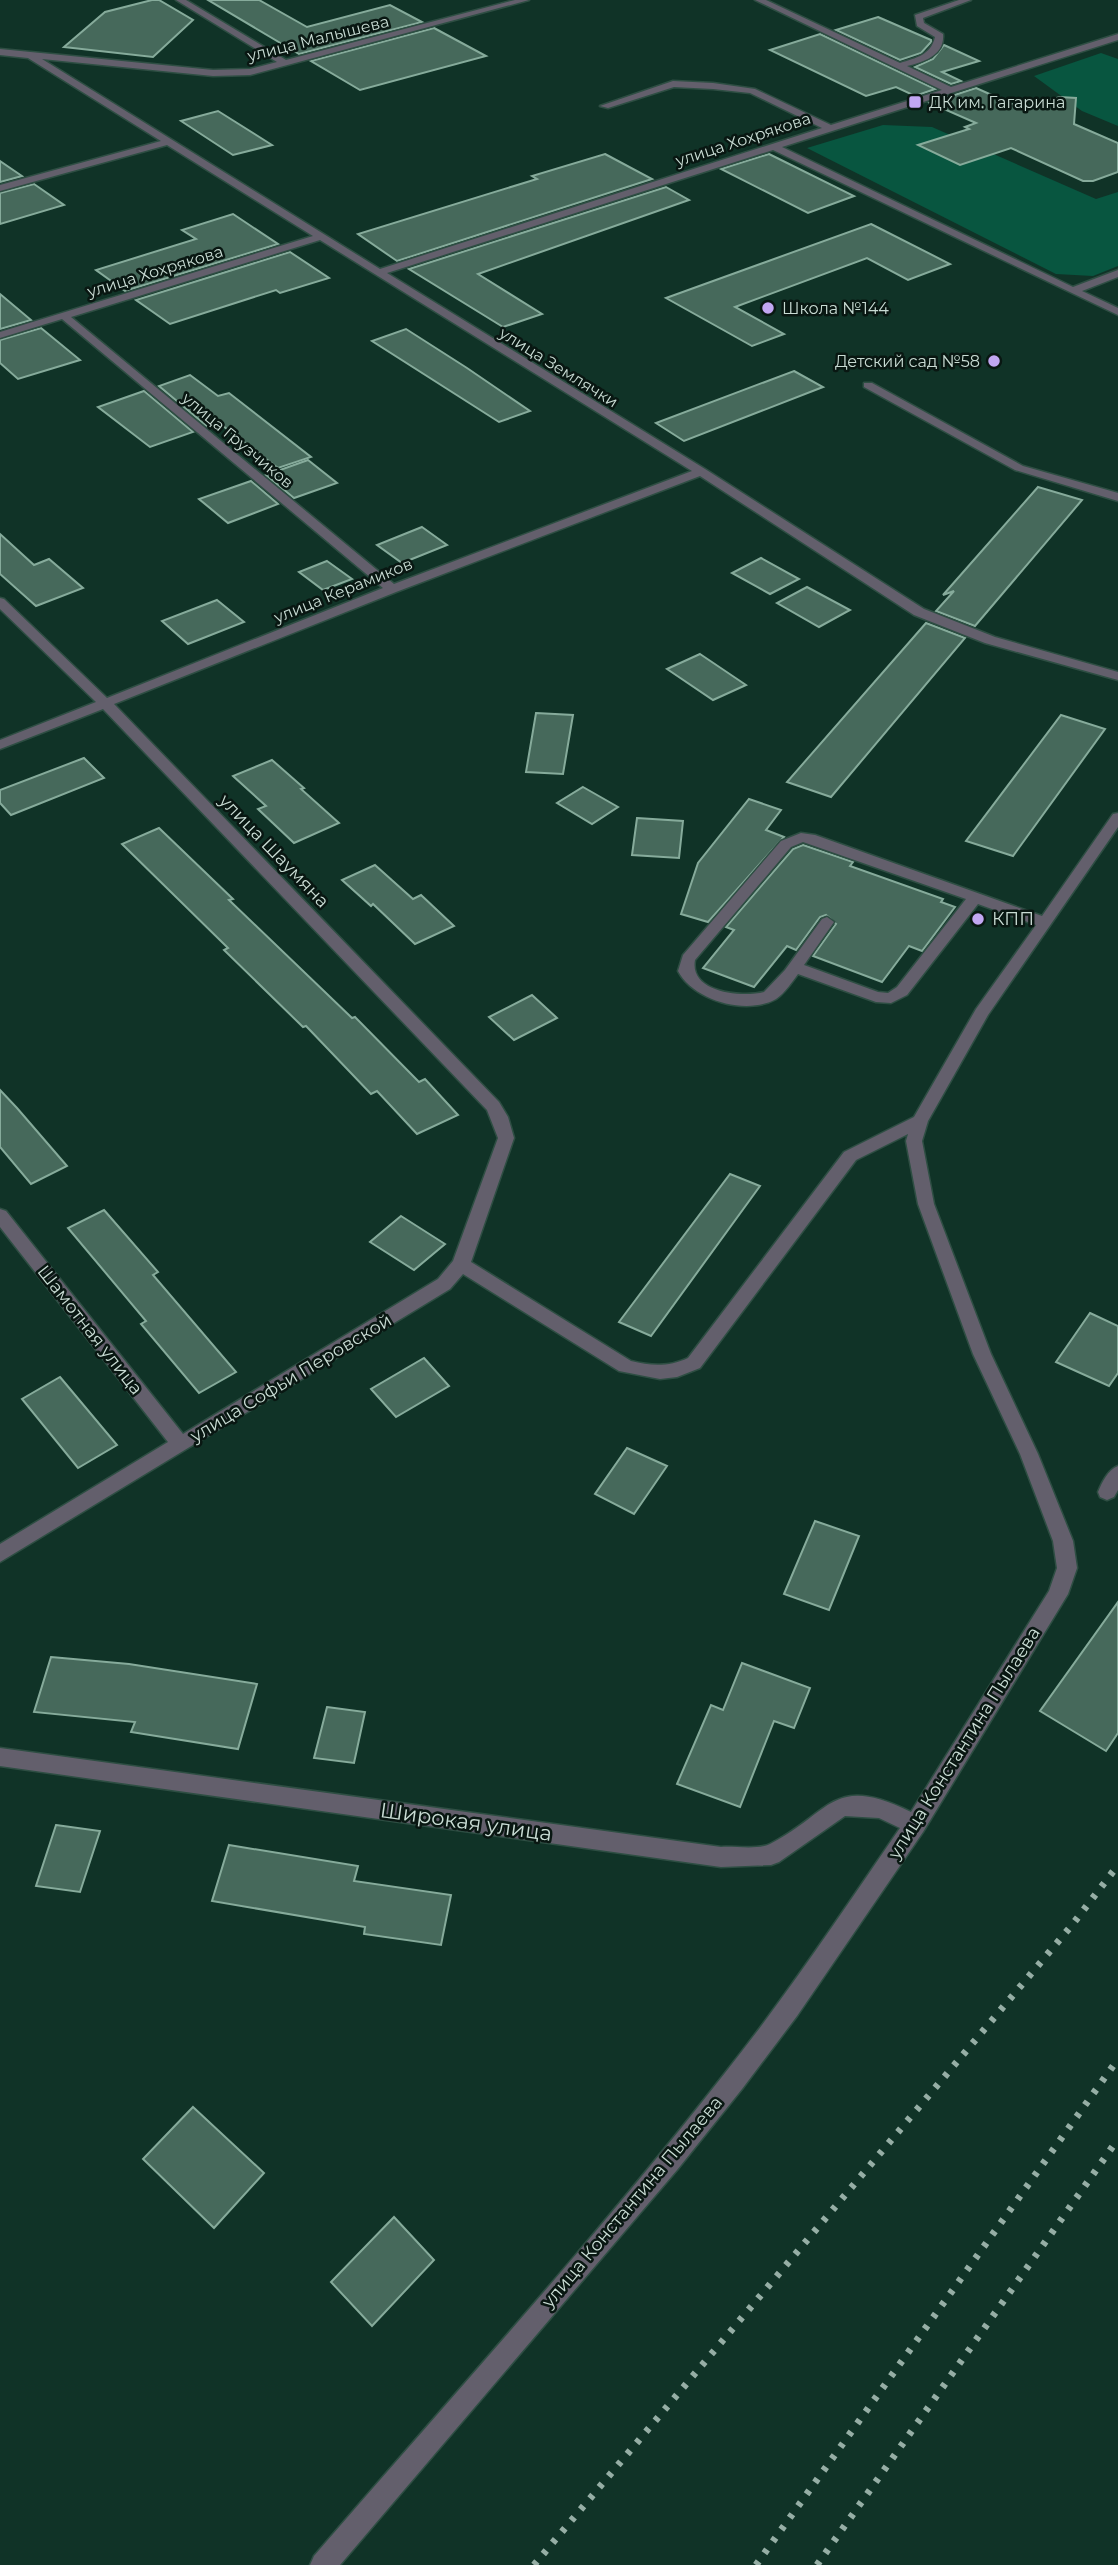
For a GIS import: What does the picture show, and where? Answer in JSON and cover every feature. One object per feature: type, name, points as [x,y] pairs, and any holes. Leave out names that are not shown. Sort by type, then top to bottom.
[{"type":"street","points":[[180,0],[287,64]]},
{"type":"street","name":"улица Малышева","points":[[30,56],[214,73],[250,72],[526,0]]},
{"type":"street","points":[[759,0],[952,91]]},
{"type":"street","points":[[899,66],[932,55],[939,46],[940,36],[920,24],[918,17],[967,0]]},
{"type":"street","name":"улица Хохрякова","points":[[377,273],[1118,37]]},
{"type":"street","points":[[1099,43],[1118,51]]},
{"type":"street","name":"улица Землячки","points":[[0,52],[30,56],[701,472],[919,612],[990,640],[1118,676]]},
{"type":"street","points":[[605,106],[673,84],[713,86],[752,91],[829,128]]},
{"type":"street","points":[[0,188],[165,142]]},
{"type":"street","points":[[772,146],[1118,312]]},
{"type":"street","name":"улица Хохрякова","points":[[0,335],[319,237]]},
{"type":"street","points":[[1071,291],[1118,273]]},
{"type":"street","name":"улица Грузчиков","points":[[64,316],[392,589]]},
{"type":"street","points":[[868,385],[1019,468],[1118,497]]},
{"type":"street","name":"улица Керамиков","points":[[0,745],[392,589],[701,472]]},
{"type":"street","name":"улица Шаумяна","points":[[0,602],[105,703],[493,1106],[500,1117],[506,1138]]},
{"type":"street","name":"улица Константина Пылаева","points":[[323,2565],[726,2092],[789,2008],[915,1825],[1058,1594],[1067,1568],[1056,1518],[982,1354],[926,1203],[914,1141],[920,1121],[982,1013],[1118,817]]},
{"type":"street","points":[[827,922],[774,993],[750,1002],[698,987],[685,975],[683,967],[777,854],[793,839],[810,838],[1044,922]]},
{"type":"street","points":[[793,967],[876,997],[891,998],[906,987],[975,898]]},
{"type":"street","points":[[461,1264],[625,1366],[646,1373],[679,1371],[694,1363],[850,1156],[920,1121]]},
{"type":"street","name":"улица Софьи Перовской","points":[[0,1554],[436,1290],[461,1264],[506,1138]]},
{"type":"street","name":"Шамотная улица","points":[[0,1215],[181,1446]]},
{"type":"street","points":[[1107,1492],[1118,1474]]},
{"type":"street","name":"Широкая улица","points":[[0,1757],[721,1857],[771,1855],[842,1806],[881,1808],[915,1825]]},
{"type":"green space","points":[[1101,53],[1118,59],[1118,126],[1082,111],[1034,76]]},
{"type":"green space","points":[[883,125],[932,127],[1096,199],[1118,192],[1118,266],[1093,276],[1056,274],[807,148]]},
{"type":"building","points":[[159,0],[193,20],[153,57],[64,47],[105,12]]},
{"type":"building","points":[[208,0],[259,0],[307,27],[390,5],[422,22],[299,54]]},
{"type":"building","points":[[878,17],[931,42],[921,53],[900,60],[836,30]]},
{"type":"building","points":[[434,28],[486,56],[360,90],[311,61]]},
{"type":"building","points":[[820,34],[935,89],[915,96],[896,87],[866,96],[770,50]]},
{"type":"building","points":[[944,45],[979,61],[942,72],[961,81],[951,84],[915,67],[933,59]]},
{"type":"building","points":[[976,88],[1021,108],[1060,97],[1076,98],[1074,124],[1118,143],[1118,172],[1093,181],[1083,181],[1011,148],[960,165],[918,145],[969,129],[965,127],[976,123],[930,103]]},
{"type":"building","points":[[218,111],[272,145],[233,155],[181,121]]},
{"type":"building","points":[[605,154],[652,179],[397,261],[358,234],[537,179],[532,176]]},
{"type":"building","points":[[769,154],[854,196],[808,213],[721,169]]},
{"type":"building","points":[[0,161],[22,176],[0,182]]},
{"type":"building","points":[[34,184],[64,205],[0,224],[0,193]]},
{"type":"building","points":[[666,187],[689,200],[478,274],[542,314],[503,327],[409,269]]},
{"type":"building","points":[[233,214],[278,244],[125,291],[96,270],[196,239],[182,230]]},
{"type":"building","points":[[871,224],[950,264],[908,280],[867,258],[735,307],[784,334],[752,346],[666,298]]},
{"type":"building","points":[[290,252],[329,278],[280,293],[276,290],[170,324],[136,300]]},
{"type":"building","points":[[0,294],[31,320],[0,329]]},
{"type":"building","points":[[41,328],[80,360],[18,379],[0,363],[0,340]]},
{"type":"building","points":[[406,329],[530,411],[499,422],[372,341]]},
{"type":"building","points":[[794,371],[823,387],[684,441],[656,423]]},
{"type":"building","points":[[190,375],[218,396],[229,393],[311,457],[278,468],[219,423],[208,427],[159,386]]},
{"type":"building","points":[[144,391],[193,432],[150,447],[98,407]]},
{"type":"building","points":[[308,460],[337,483],[294,498],[266,475]]},
{"type":"building","points":[[251,481],[278,504],[228,523],[199,499]]},
{"type":"building","points":[[1038,487],[1082,500],[975,626],[936,611],[954,591],[943,595]]},
{"type":"building","points":[[422,527],[447,545],[402,563],[377,545]]},
{"type":"building","points":[[0,534],[34,565],[49,559],[83,588],[36,606],[0,574]]},
{"type":"building","points":[[761,558],[799,579],[770,594],[732,573]]},
{"type":"building","points":[[327,561],[352,579],[323,590],[299,572]]},
{"type":"building","points":[[807,587],[850,610],[819,627],[777,603]]},
{"type":"building","points":[[217,600],[244,622],[188,644],[162,621]]},
{"type":"building","points":[[926,623],[965,638],[831,797],[787,782]]},
{"type":"building","points":[[700,654],[746,685],[713,700],[667,669]]},
{"type":"building","points":[[536,713],[573,715],[563,774],[526,772]]},
{"type":"building","points":[[1061,715],[1105,729],[1013,856],[966,841]]},
{"type":"building","points":[[84,758],[104,778],[11,815],[0,803],[0,790]]},
{"type":"building","points":[[272,760],[339,823],[294,843],[258,809],[266,806],[233,776]]},
{"type":"building","points":[[583,787],[618,807],[592,824],[557,803]]},
{"type":"building","points":[[749,799],[781,810],[766,830],[784,837],[708,922],[681,914],[698,863]]},
{"type":"building","points":[[637,818],[683,821],[679,858],[632,855]]},
{"type":"building","points":[[159,828],[233,899],[229,900],[352,1018],[355,1017],[419,1082],[425,1079],[458,1115],[417,1134],[377,1091],[371,1094],[306,1026],[303,1027],[224,950],[228,948],[122,844]]},
{"type":"building","points":[[803,845],[853,862],[850,866],[943,899],[941,902],[955,907],[922,951],[909,946],[882,982],[813,956],[836,924],[826,915],[820,917],[796,950],[787,946],[754,987],[703,968],[734,930],[726,927],[793,849]]},
{"type":"building","points":[[375,865],[413,899],[421,895],[454,926],[415,944],[373,904],[371,906],[342,880]]},
{"type":"building","points":[[532,995],[557,1018],[514,1040],[489,1017]]},
{"type":"building","points":[[0,1090],[67,1166],[31,1184],[0,1147]]},
{"type":"building","points":[[730,1174],[760,1186],[651,1336],[619,1322]]},
{"type":"building","points":[[104,1210],[158,1272],[153,1275],[236,1372],[199,1393],[141,1324],[146,1321],[68,1228]]},
{"type":"building","points":[[401,1216],[445,1244],[414,1270],[370,1242]]},
{"type":"building","points":[[1090,1313],[1118,1326],[1118,1373],[1109,1386],[1056,1362]]},
{"type":"building","points":[[424,1358],[449,1386],[396,1417],[371,1389]]},
{"type":"building","points":[[60,1377],[117,1445],[78,1468],[22,1399]]},
{"type":"building","points":[[627,1448],[667,1466],[634,1514],[595,1494]]},
{"type":"building","points":[[815,1521],[859,1536],[829,1610],[784,1594]]},
{"type":"building","points":[[1118,1602],[1118,1733],[1106,1751],[1040,1711]]},
{"type":"building","points":[[51,1657],[129,1664],[257,1684],[238,1749],[131,1732],[135,1722],[34,1712]]},
{"type":"building","points":[[742,1663],[810,1688],[794,1728],[774,1721],[740,1807],[677,1784],[711,1705],[723,1710]]},
{"type":"building","points":[[327,1707],[365,1712],[354,1763],[314,1758]]},
{"type":"building","points":[[56,1825],[100,1831],[80,1892],[36,1886]]},
{"type":"building","points":[[229,1845],[358,1866],[354,1881],[451,1895],[441,1945],[364,1934],[365,1927],[212,1901]]},
{"type":"building","points":[[193,2107],[264,2173],[214,2228],[143,2159]]},
{"type":"building","points":[[394,2217],[434,2260],[372,2326],[331,2282]]},
{"type":"railway","points":[[534,2565],[1072,1925],[1118,1865]]},
{"type":"railway","points":[[756,2565],[1118,2059]]},
{"type":"railway","points":[[817,2565],[1118,2139]]},
{"type":"place","name":"ДК им. Гагарина","points":[[915,102]]},
{"type":"place","name":"Школа №144","points":[[768,308]]},
{"type":"place","name":"Детский сад №58","points":[[994,361]]},
{"type":"place","name":"КПП","points":[[978,919]]}]
